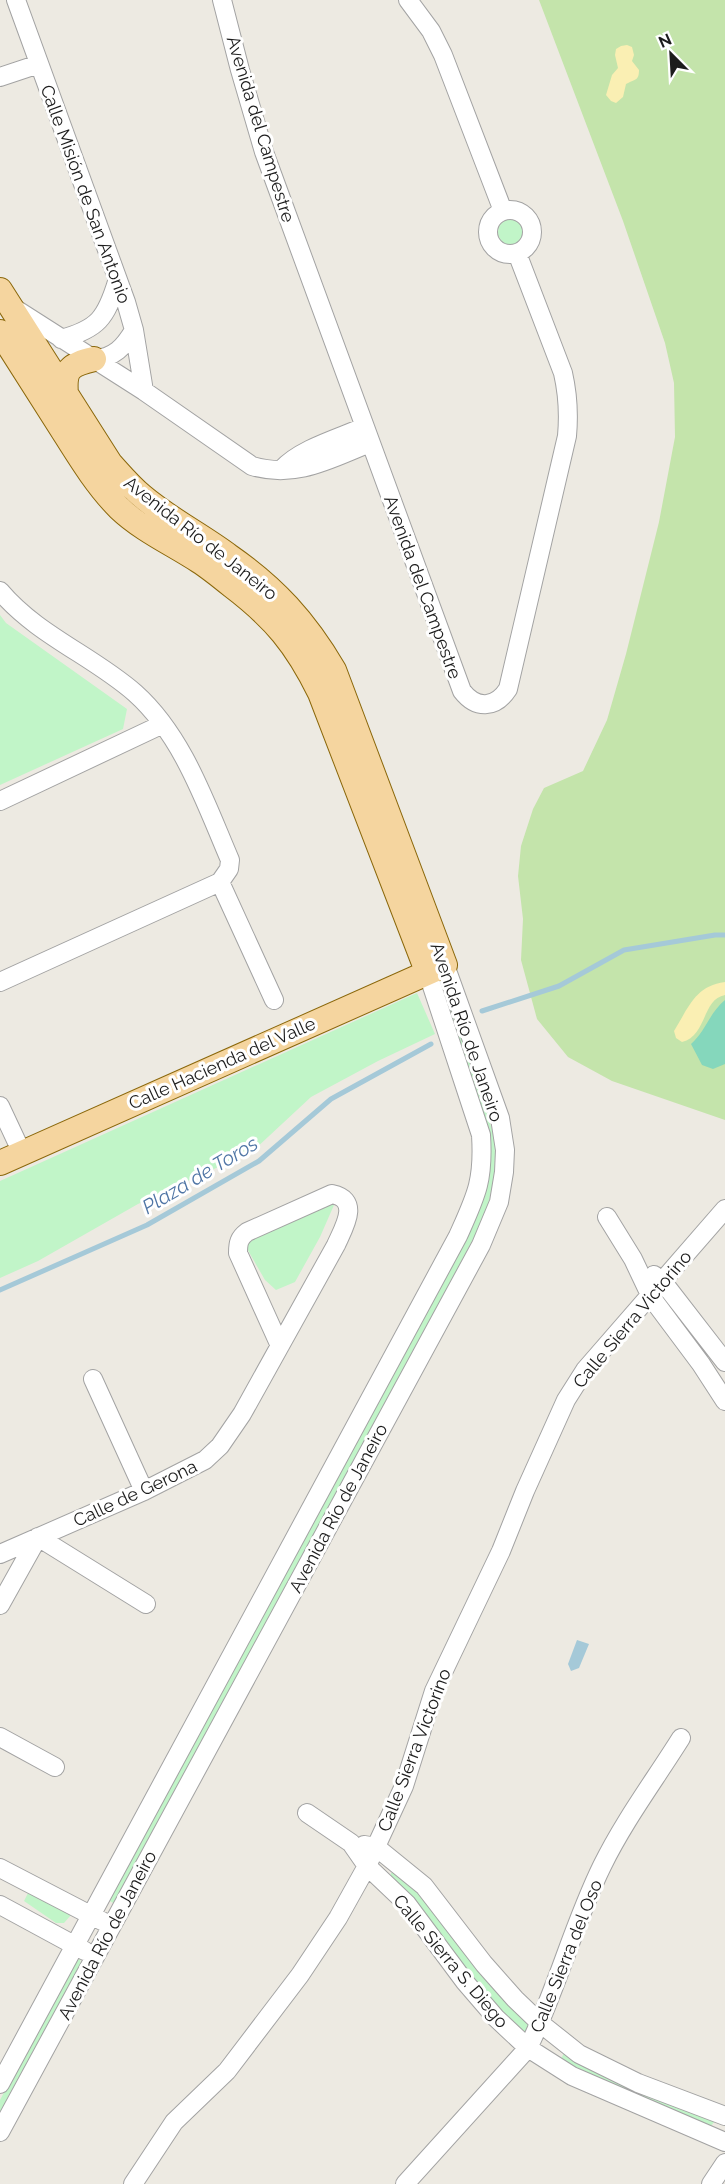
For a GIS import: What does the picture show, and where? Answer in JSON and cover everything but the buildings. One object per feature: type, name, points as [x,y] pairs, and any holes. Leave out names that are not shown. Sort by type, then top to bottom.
[{"type":"main road","name":"Avenida Río de Janeiro","points":[[3,298],[110,463],[129,484],[164,513],[230,556],[274,592],[299,617],[315,638],[334,670],[436,968]]},
{"type":"main road","name":"Avenida Río de Janeiro","points":[[0,332],[79,456],[99,485],[120,508],[138,523],[202,563],[252,602],[279,626],[294,647],[320,693],[436,968]]},
{"type":"main road","points":[[66,395],[65,379],[69,371],[79,364],[94,359]]},
{"type":"main road","name":"Calle Hacienda del Valle","points":[[0,1163],[436,968]]},
{"type":"street","name":"Calle Misión de San Antonio","points":[[16,0],[126,302],[134,330],[144,391]]},
{"type":"street","name":"Avenida del Campestre","points":[[222,0],[264,152],[367,435],[462,691],[469,700],[480,705],[493,703],[503,697],[508,689],[567,436],[569,415],[562,373],[517,253]]},
{"type":"street","points":[[408,0],[430,31],[443,55],[502,211]]},
{"type":"street","points":[[0,77],[39,64]]},
{"type":"street","points":[[515,210],[530,221],[531,240],[517,253],[504,253],[492,245],[489,239],[489,225],[492,219],[502,211],[515,210]]},
{"type":"street","points":[[61,339],[83,333],[100,320],[110,305],[117,282]]},
{"type":"street","name":"Avenida Río de Janeiro","points":[[3,298],[252,466],[270,471],[282,469],[293,459],[367,435]]},
{"type":"street","points":[[94,359],[104,359],[122,348],[134,330]]},
{"type":"street","points":[[0,591],[23,615],[136,694],[163,724],[183,754],[230,860],[229,868],[220,882],[0,982]]},
{"type":"street","points":[[0,801],[163,724]]},
{"type":"street","points":[[220,882],[274,1000]]},
{"type":"street","name":"Avenida Río de Janeiro","points":[[0,2085],[458,1236],[478,1193],[482,1157],[481,1135],[436,968]]},
{"type":"street","name":"Avenida Río de Janeiro","points":[[0,2132],[481,1245],[499,1202],[505,1150],[500,1118],[436,968]]},
{"type":"street","points":[[0,1106],[22,1153]]},
{"type":"street","name":"Calle de Gerona","points":[[0,1554],[144,1491],[205,1460],[220,1446],[242,1414],[280,1346],[347,1221],[349,1212],[344,1198],[332,1194],[241,1236],[238,1253],[280,1346]]},
{"type":"street","name":"Calle Sierra Victorino","points":[[133,2184],[174,2122],[227,2071],[300,1975],[338,1918],[367,1866],[404,1786],[434,1691],[501,1551],[566,1400],[585,1370],[622,1325],[651,1297],[725,1209]]},
{"type":"street","points":[[607,1217],[633,1259],[651,1297],[701,1364],[725,1401]]},
{"type":"street","points":[[633,1259],[663,1282],[725,1362]]},
{"type":"street","points":[[93,1379],[144,1491]]},
{"type":"street","points":[[0,1605],[38,1538],[146,1604]]},
{"type":"street","points":[[0,1737],[55,1767]]},
{"type":"street","name":"Calle Sierra del Oso","points":[[405,2184],[528,2048],[602,1866],[627,1820],[681,1738]]},
{"type":"street","name":"Calle Sierra S. Diego","points":[[307,1813],[351,1843],[367,1866],[407,1904],[496,2018],[528,2048],[572,2076],[725,2142]]},
{"type":"street","name":"Calle Sierra S. Diego","points":[[351,1843],[376,1847],[424,1886],[484,1964],[515,1999],[540,2023],[579,2054],[638,2083],[725,2116]]},
{"type":"street","points":[[0,1868],[111,1926]]},
{"type":"street","points":[[28,1883],[6,1909],[95,1956]]},
{"type":"street","points":[[711,2184],[725,2163]]},
{"type":"green space","points":[[539,0],[725,0],[725,1120],[612,1081],[568,1057],[537,1019],[521,960],[523,919],[518,876],[521,846],[533,809],[544,788],[583,771],[607,720],[659,522],[675,437],[674,383],[665,343],[623,221]]},
{"type":"green space","points":[[511,219],[520,223],[524,232],[520,241],[511,245],[502,241],[498,232],[502,223]]},
{"type":"green space","points":[[0,615],[6,623],[127,709],[123,729],[0,785]]},
{"type":"green space","points":[[436,977],[442,979],[494,1135],[494,1168],[486,1211],[376,1424],[115,1904],[108,1900],[485,1189]]},
{"type":"green space","points":[[417,993],[435,1034],[311,1097],[253,1151],[138,1204],[38,1261],[0,1278],[0,1181]]},
{"type":"green space","points":[[725,1000],[725,1064],[713,1069],[702,1065],[691,1044]]},
{"type":"green space","points":[[326,1196],[334,1205],[320,1237],[295,1282],[276,1290],[265,1280],[246,1247],[254,1226]]},
{"type":"green space","points":[[402,1870],[533,2022],[525,2033],[498,2008],[391,1881],[391,1873]]},
{"type":"green space","points":[[30,1889],[68,1906],[71,1915],[64,1923],[56,1923],[24,1901]]},
{"type":"green space","points":[[80,1959],[81,1965],[0,2118],[0,2100],[74,1961]]},
{"type":"green space","points":[[565,2051],[716,2120],[708,2129],[560,2061]]},
{"type":"sand","points":[[627,45],[632,47],[634,55],[632,61],[639,70],[639,74],[636,79],[626,84],[623,97],[616,103],[606,95],[612,75],[618,68],[616,49]]},
{"type":"sand","points":[[725,982],[725,995],[712,1003],[696,1033],[682,1042],[676,1038],[674,1031],[694,999],[706,988]]},
{"type":"water","points":[[577,1640],[589,1644],[579,1668],[571,1671],[568,1664]]},
{"type":"waterway","name":"Plaza de Toros","points":[[482,1011],[559,986],[624,950],[725,935]]},
{"type":"waterway","name":"Plaza de Toros","points":[[0,1290],[147,1225],[259,1161],[331,1099],[431,1044]]}]
